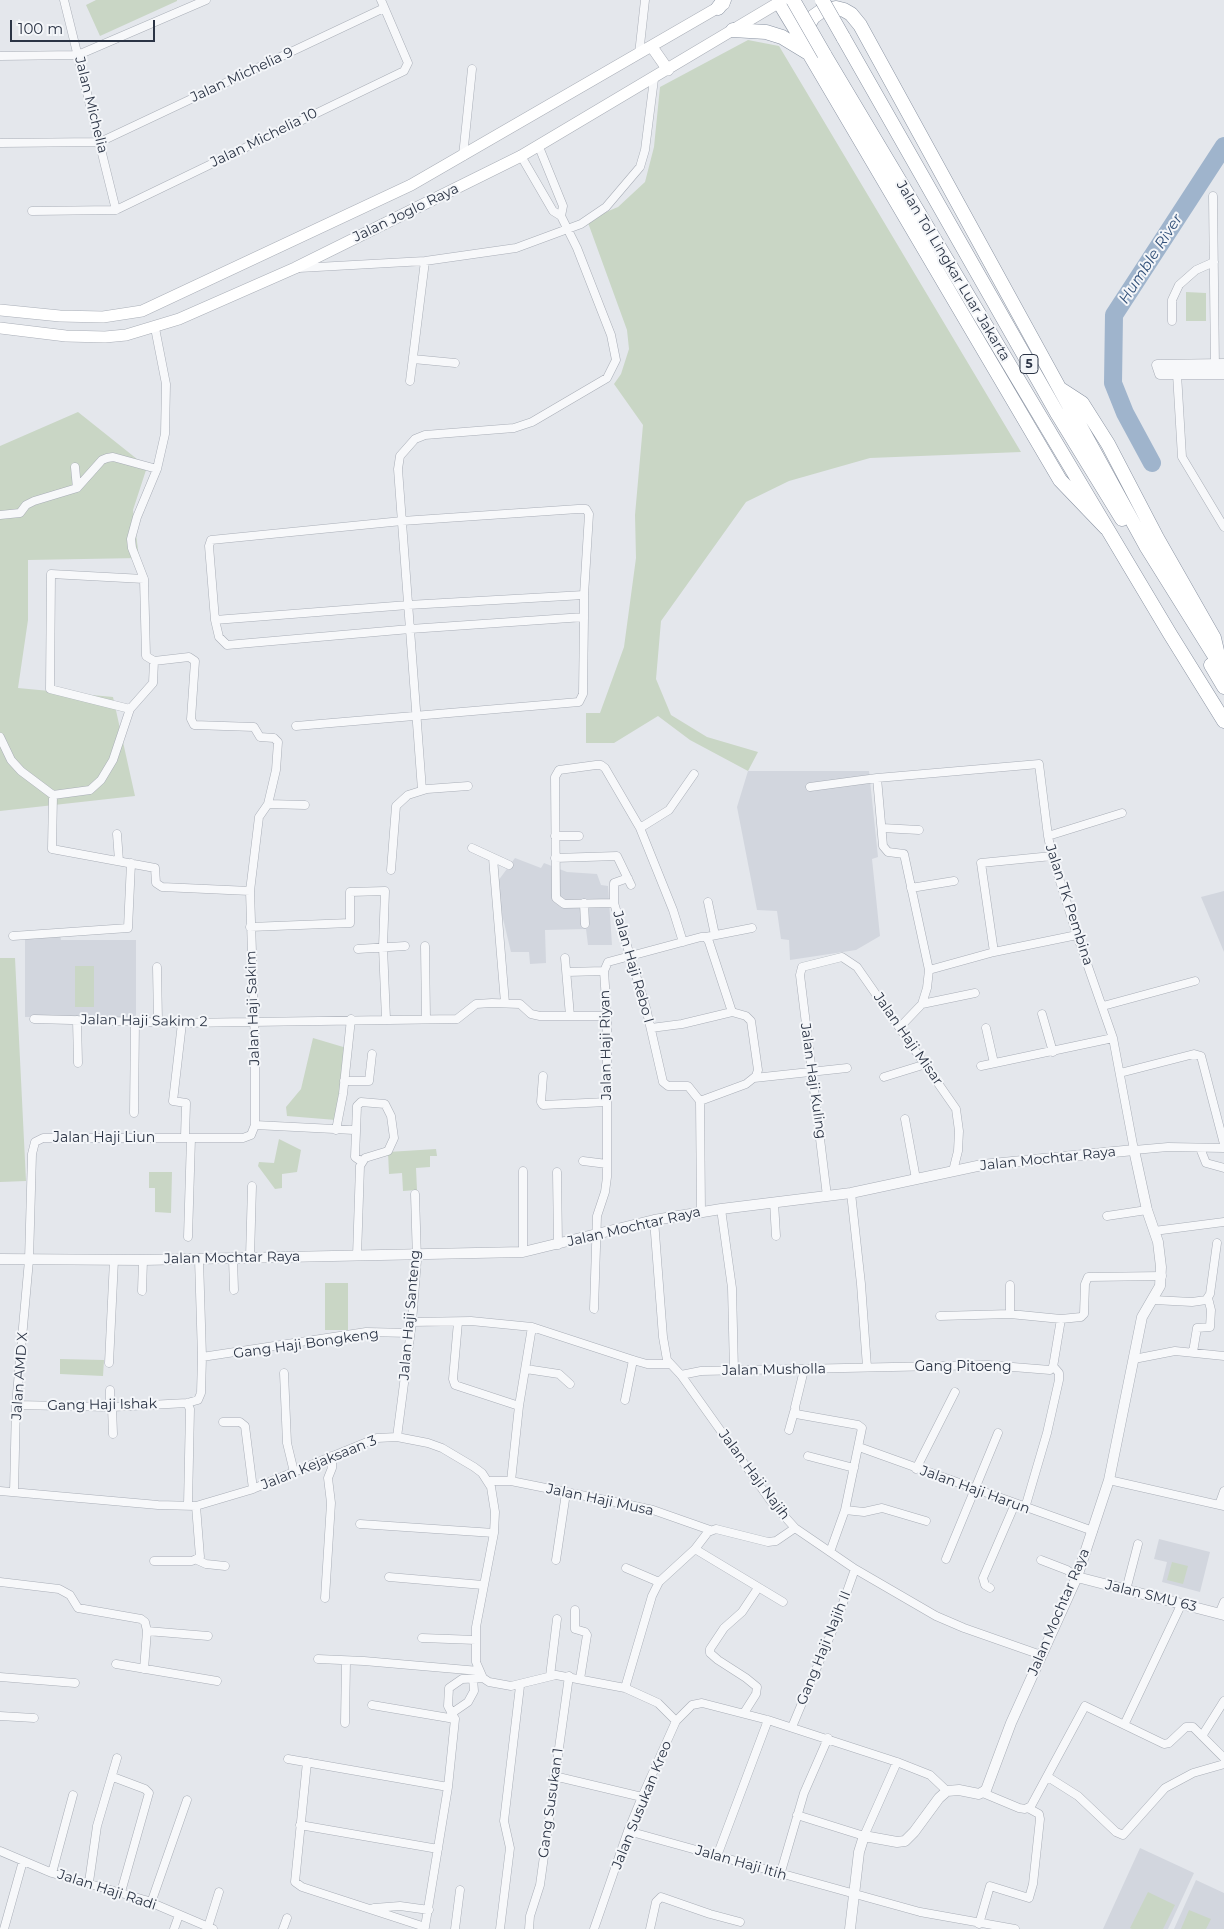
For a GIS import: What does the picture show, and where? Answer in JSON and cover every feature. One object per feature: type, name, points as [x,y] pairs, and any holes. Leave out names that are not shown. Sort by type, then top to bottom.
[{"type":"highway","name":"Jalan Tol Lingkar Luar Jakarta","points":[[822,0],[1057,412],[1224,687]]},
{"type":"highway","points":[[842,0],[852,7],[860,25],[1146,546],[1223,669]]},
{"type":"highway","name":"Jalan Tol Lingkar Luar Jakarta","points":[[785,1],[813,52],[1224,721]]},
{"type":"highway","points":[[813,52],[805,31],[813,17],[827,9],[852,7]]},
{"type":"highway","points":[[733,30],[766,32],[782,37],[813,52]]},
{"type":"main road","name":"Jalan Joglo Raya","points":[[0,310],[60,316],[103,317],[142,311],[411,185],[652,47],[730,0]]},
{"type":"main road","name":"Jalan Joglo Raya","points":[[0,328],[66,336],[105,337],[126,335],[155,328],[180,319],[295,268],[521,156],[785,1]]},
{"type":"main road","points":[[652,47],[668,70]]},
{"type":"main road","points":[[170,299],[180,319]]},
{"type":"street","name":"Jalan Michelia","points":[[64,0],[116,210]]},
{"type":"street","points":[[0,56],[78,55],[206,0]]},
{"type":"street","points":[[381,0],[384,8]]},
{"type":"street","points":[[639,54],[645,0]]},
{"type":"street","name":"Jalan Michelia 10","points":[[116,210],[404,71],[408,63],[384,8]]},
{"type":"street","name":"Jalan Michelia 9","points":[[100,142],[384,8]]},
{"type":"street","points":[[463,156],[472,69]]},
{"type":"street","points":[[295,268],[425,262],[516,248],[581,224],[606,207],[640,167],[645,150],[654,79]]},
{"type":"street","points":[[0,143],[100,142]]},
{"type":"street","points":[[539,146],[563,206],[561,216]]},
{"type":"street","points":[[422,790],[398,469],[400,456],[415,439],[425,435],[514,428],[532,422],[607,378],[614,369],[616,360],[611,335],[568,229],[561,216],[553,211],[521,156]]},
{"type":"street","points":[[1213,196],[1219,369]]},
{"type":"street","points":[[32,211],[116,210]]},
{"type":"street","points":[[410,381],[425,262]]},
{"type":"street","points":[[1172,321],[1172,300],[1179,285],[1196,270],[1214,262]]},
{"type":"street","points":[[1215,284],[1224,284]]},
{"type":"street","points":[[0,737],[11,760],[21,771],[53,795],[90,790],[101,780],[113,760],[130,709],[152,683],[154,661],[146,656],[144,579],[132,548],[131,539],[137,517],[157,469],[164,442],[166,400],[164,371],[155,328]]},
{"type":"street","points":[[413,359],[455,363]]},
{"type":"street","points":[[1157,365],[1219,369],[1178,374],[1159,374],[1157,365]]},
{"type":"street","points":[[1178,374],[1182,457],[1224,527]]},
{"type":"street","points":[[0,515],[20,513],[26,505],[34,501],[77,488],[102,460],[108,458],[113,457],[157,469]]},
{"type":"street","points":[[75,467],[77,488]]},
{"type":"street","points":[[296,726],[579,702],[583,694],[584,617],[584,595],[589,514],[586,509],[402,521],[211,540],[209,546],[215,620],[218,637],[227,645],[410,629],[584,617]]},
{"type":"street","points":[[130,709],[50,689],[51,574],[144,579]]},
{"type":"street","points":[[215,620],[408,605],[584,595]]},
{"type":"street","name":"Jalan Haji Sakim","points":[[154,661],[189,657],[196,661],[191,719],[194,725],[254,727],[260,737],[277,739],[279,745],[276,770],[268,804],[259,817],[250,891],[255,1021],[255,1125]]},
{"type":"street","points":[[614,903],[614,883],[629,881],[618,856],[556,858],[555,777],[559,770],[601,764],[605,768],[640,828],[683,942]]},
{"type":"street","name":"Jalan TK Pembina","points":[[810,787],[877,778],[1040,764],[1052,856],[1113,1038],[1134,1150]]},
{"type":"street","points":[[640,828],[669,810],[694,774]]},
{"type":"street","points":[[877,778],[885,850],[904,854],[929,970],[927,988],[922,1004],[900,1026]]},
{"type":"street","points":[[391,870],[396,806],[408,795],[422,790],[468,786]]},
{"type":"street","points":[[53,795],[52,849],[155,868],[156,883],[162,887],[250,891]]},
{"type":"street","points":[[268,804],[305,805]]},
{"type":"street","points":[[1048,836],[1122,813]]},
{"type":"street","points":[[882,828],[919,830]]},
{"type":"street","points":[[117,834],[118,861]]},
{"type":"street","points":[[555,836],[579,836]]},
{"type":"street","points":[[472,848],[510,866]]},
{"type":"street","points":[[994,952],[981,863],[1052,856]]},
{"type":"street","points":[[493,858],[505,1003]]},
{"type":"street","name":"Jalan Haji Rebo I","points":[[556,858],[556,898],[564,904],[614,903],[651,1028],[664,1084],[688,1086],[700,1101]]},
{"type":"street","points":[[13,936],[128,928],[131,863]]},
{"type":"street","points":[[911,888],[954,881]]},
{"type":"street","points":[[250,927],[350,923],[350,892],[385,891],[383,947],[386,1019]]},
{"type":"street","points":[[708,902],[715,935]]},
{"type":"street","points":[[584,903],[585,924]]},
{"type":"street","name":"Jalan Haji Riyan","points":[[594,1309],[598,1210],[607,1183],[607,1016],[604,971],[608,962],[683,942],[708,940],[715,935],[752,928]]},
{"type":"street","points":[[929,970],[994,952],[1077,935]]},
{"type":"street","points":[[708,940],[732,1012]]},
{"type":"street","points":[[358,949],[405,946]]},
{"type":"street","points":[[425,946],[426,1018]]},
{"type":"street","name":"Jalan Haji Misar","points":[[802,966],[842,957],[857,967],[900,1026],[956,1109],[959,1131],[958,1151],[953,1171]]},
{"type":"street","points":[[565,958],[570,1016]]},
{"type":"street","points":[[157,966],[158,1022]]},
{"type":"street","name":"Jalan Haji Kuling","points":[[802,966],[801,984],[827,1196]]},
{"type":"street","points":[[567,972],[604,971]]},
{"type":"street","points":[[1103,1006],[1195,981]]},
{"type":"street","points":[[922,1004],[975,993]]},
{"type":"street","name":"Jalan Haji Sakim 2","points":[[34,1019],[182,1022],[457,1019],[476,1004],[505,1003],[520,1004],[535,1016],[607,1016]]},
{"type":"street","points":[[651,1028],[682,1024],[732,1012],[746,1016],[751,1021],[758,1070],[754,1078],[746,1084],[700,1101],[701,1212]]},
{"type":"street","points":[[1042,1014],[1053,1052]]},
{"type":"street","points":[[336,1130],[351,1019]]},
{"type":"street","points":[[77,1020],[78,1063]]},
{"type":"street","points":[[134,1113],[135,1021]]},
{"type":"street","points":[[182,1022],[173,1101],[186,1103],[188,1237]]},
{"type":"street","points":[[986,1028],[994,1063]]},
{"type":"street","points":[[981,1066],[1113,1038]]},
{"type":"street","points":[[344,1081],[369,1081],[372,1054]]},
{"type":"street","points":[[1120,1072],[1199,1055],[1202,1058],[1222,1127],[1224,1144]]},
{"type":"street","points":[[884,1077],[926,1064]]},
{"type":"street","points":[[754,1078],[847,1068]]},
{"type":"street","points":[[543,1076],[541,1102],[543,1105],[607,1102]]},
{"type":"street","points":[[357,1256],[362,1162],[365,1158],[383,1154],[393,1143],[389,1108],[382,1103],[358,1103],[354,1130],[355,1157],[362,1162]]},
{"type":"street","points":[[904,1120],[916,1179]]},
{"type":"street","points":[[255,1125],[354,1130]]},
{"type":"street","name":"Jalan Haji Liun","points":[[29,1260],[32,1154],[35,1142],[43,1138],[243,1138],[251,1135],[255,1125]]},
{"type":"street","points":[[1200,1148],[1206,1162],[1224,1168]]},
{"type":"street","points":[[1134,1150],[1224,1148]]},
{"type":"street","name":"Jalan Mochtar Raya","points":[[0,1259],[143,1260],[523,1252],[654,1220],[720,1209],[851,1193],[982,1165],[1134,1150],[1154,1231],[1162,1276],[1160,1286],[1156,1300],[1142,1317],[1109,1480],[1077,1577],[983,1793]]},
{"type":"street","points":[[583,1161],[607,1164]]},
{"type":"street","points":[[523,1171],[523,1252]]},
{"type":"street","points":[[557,1172],[558,1244]]},
{"type":"street","points":[[250,1257],[252,1186]]},
{"type":"street","points":[[851,1193],[861,1284],[866,1367]]},
{"type":"street","name":"Jalan Haji Santeng","points":[[397,1436],[412,1322],[417,1254],[415,1194]]},
{"type":"street","points":[[774,1202],[776,1236]]},
{"type":"street","points":[[720,1209],[733,1295],[734,1371]]},
{"type":"street","points":[[1107,1216],[1148,1210]]},
{"type":"street","points":[[412,1322],[501,1322],[532,1327],[633,1360],[648,1364],[670,1364],[663,1337],[654,1220]]},
{"type":"street","points":[[1154,1231],[1224,1222]]},
{"type":"street","points":[[1193,1352],[1197,1328],[1210,1327],[1211,1310],[1208,1298],[1217,1243]]},
{"type":"street","points":[[233,1258],[234,1290]]},
{"type":"street","points":[[197,1560],[201,1555],[192,1506],[190,1409],[187,1403],[198,1400],[201,1393],[200,1259]]},
{"type":"street","name":"Jalan AMD X","points":[[14,1492],[16,1405],[29,1260]]},
{"type":"street","points":[[109,1363],[114,1260]]},
{"type":"street","points":[[142,1291],[143,1260]]},
{"type":"street","points":[[940,1316],[1010,1314],[1061,1319],[1083,1316],[1085,1284],[1088,1277],[1162,1276]]},
{"type":"street","points":[[1010,1285],[1010,1314]]},
{"type":"street","points":[[1156,1300],[1192,1302],[1208,1298]]},
{"type":"street","points":[[1025,1508],[1047,1432],[1059,1380],[1059,1373],[1053,1366],[1061,1319]]},
{"type":"street","points":[[458,1322],[453,1379],[455,1385],[519,1406]]},
{"type":"street","points":[[511,1481],[519,1406],[532,1327]]},
{"type":"street","name":"Gang Haji Bongkeng","points":[[202,1358],[366,1332],[410,1333]]},
{"type":"street","points":[[1134,1359],[1157,1353],[1193,1352],[1224,1356]]},
{"type":"street","points":[[625,1400],[633,1360]]},
{"type":"street","name":"Jalan Haji Najih","points":[[670,1364],[681,1375],[770,1500],[795,1528],[856,1569],[936,1616],[1041,1656]]},
{"type":"street","name":"Gang Pitoeng","points":[[896,1368],[988,1365],[1050,1370],[1053,1366]]},
{"type":"street","name":"Jalan Musholla","points":[[681,1375],[701,1371],[896,1368]]},
{"type":"street","points":[[526,1369],[559,1374],[570,1384]]},
{"type":"street","points":[[789,1430],[804,1370]]},
{"type":"street","points":[[284,1373],[287,1443],[294,1472]]},
{"type":"street","points":[[110,1390],[113,1434]]},
{"type":"street","points":[[916,1469],[955,1392]]},
{"type":"street","name":"Gang Haji Ishak","points":[[16,1405],[111,1407],[187,1403]]},
{"type":"street","points":[[794,1412],[799,1415],[860,1425],[862,1428],[845,1510],[830,1552]]},
{"type":"street","points":[[223,1422],[240,1422],[246,1426],[252,1489]]},
{"type":"street","points":[[946,1559],[998,1433]]},
{"type":"street","name":"Jalan Kejaksaan 3","points":[[0,1491],[158,1505],[192,1506],[252,1489],[377,1438],[397,1436],[442,1448],[474,1467],[488,1481]]},
{"type":"street","name":"Jalan Haji Harun","points":[[859,1447],[974,1490],[1093,1531]]},
{"type":"street","points":[[325,1598],[331,1503],[328,1478],[332,1468],[332,1456]]},
{"type":"street","points":[[808,1456],[854,1468]]},
{"type":"street","points":[[1109,1480],[1222,1505],[1224,1491]]},
{"type":"street","points":[[481,1674],[476,1662],[476,1627],[494,1533],[495,1512],[488,1481]]},
{"type":"street","name":"Jalan Haji Musa","points":[[488,1481],[511,1481],[653,1510],[710,1530],[768,1542],[776,1541],[795,1528]]},
{"type":"street","points":[[556,1560],[566,1493]]},
{"type":"street","points":[[990,1588],[984,1584],[983,1578],[1015,1504]]},
{"type":"street","points":[[845,1510],[864,1512],[882,1508],[926,1522]]},
{"type":"street","points":[[360,1524],[494,1533]]},
{"type":"street","points":[[626,1688],[652,1596],[658,1582],[695,1549],[710,1530]]},
{"type":"street","points":[[1126,1590],[1138,1544]]},
{"type":"street","points":[[695,1549],[783,1602]]},
{"type":"street","points":[[154,1560],[197,1560],[206,1564],[225,1566]]},
{"type":"street","points":[[1041,1560],[1067,1570],[1077,1577]]},
{"type":"street","points":[[626,1568],[658,1582]]},
{"type":"street","name":"Gang Haji Najih II","points":[[792,1727],[856,1569]]},
{"type":"street","points":[[389,1576],[483,1585]]},
{"type":"street","name":"Jalan SMU 63","points":[[1077,1577],[1222,1615]]},
{"type":"street","points":[[0,1582],[66,1591],[78,1608],[141,1619],[145,1622],[147,1631],[144,1669]]},
{"type":"street","points":[[758,1588],[742,1612],[724,1628],[710,1649],[710,1653],[718,1660],[757,1687],[756,1694],[744,1713],[828,1738],[897,1762],[930,1775],[948,1791]]},
{"type":"street","points":[[1222,1615],[1224,1602]]},
{"type":"street","points":[[1125,1723],[1182,1604]]},
{"type":"street","points":[[574,1610],[574,1629],[585,1632],[587,1636],[580,1679]]},
{"type":"street","points":[[550,1676],[557,1619]]},
{"type":"street","points":[[147,1631],[208,1636]]},
{"type":"street","points":[[422,1638],[476,1640]]},
{"type":"street","points":[[318,1660],[481,1674],[501,1685],[520,1686],[550,1676],[569,1676],[626,1688],[658,1703],[676,1721]]},
{"type":"street","points":[[345,1723],[346,1661]]},
{"type":"street","points":[[116,1664],[217,1681]]},
{"type":"street","points":[[307,1762],[294,1873],[297,1884],[424,1927],[427,1925],[448,1788],[454,1716],[448,1706],[449,1688],[462,1679],[473,1678],[481,1674]]},
{"type":"street","name":"Gang Susukan 1","points":[[529,1929],[530,1916],[540,1885],[569,1676]]},
{"type":"street","points":[[0,1677],[75,1683]]},
{"type":"street","points":[[454,1716],[468,1702],[474,1691],[473,1678]]},
{"type":"street","points":[[500,1929],[510,1848],[504,1821],[520,1686]]},
{"type":"street","points":[[1202,1736],[1224,1701]]},
{"type":"street","name":"Jalan Susukan Kreo","points":[[594,1929],[628,1830],[676,1721],[692,1705],[702,1703],[744,1713]]},
{"type":"street","points":[[372,1705],[454,1716]]},
{"type":"street","points":[[1028,1808],[1048,1777],[1083,1706],[1125,1723],[1164,1744],[1169,1743],[1189,1726],[1194,1727],[1224,1758]]},
{"type":"street","points":[[0,1716],[34,1718]]},
{"type":"street","points":[[717,1856],[768,1720]]},
{"type":"street","points":[[780,1875],[797,1815],[828,1738]]},
{"type":"street","points":[[89,1882],[97,1826],[113,1777],[117,1758]]},
{"type":"street","points":[[288,1759],[448,1788]]},
{"type":"street","points":[[850,1929],[859,1852],[864,1836],[897,1762]]},
{"type":"street","points":[[1048,1777],[1078,1796],[1116,1832],[1123,1835],[1165,1788],[1193,1773],[1224,1764]]},
{"type":"street","points":[[554,1776],[642,1797]]},
{"type":"street","points":[[113,1777],[146,1789],[149,1796],[121,1892]]},
{"type":"street","points":[[797,1815],[864,1836],[897,1842],[909,1838],[939,1798],[948,1791],[959,1790],[983,1793],[1019,1808],[1028,1808],[1039,1814],[1040,1820],[1033,1884],[1029,1898],[990,1886],[979,1924]]},
{"type":"street","points":[[52,1872],[73,1794]]},
{"type":"street","points":[[151,1903],[187,1800]]},
{"type":"street","points":[[300,1825],[438,1849]]},
{"type":"street","name":"Jalan Haji Itih","points":[[628,1830],[780,1875],[855,1893],[920,1912],[1015,1929]]},
{"type":"street","name":"Jalan Haji Radi","points":[[0,1851],[52,1872],[121,1892],[211,1928]]},
{"type":"street","points":[[4,1929],[23,1861]]},
{"type":"street","points":[[455,1929],[460,1890]]},
{"type":"street","points":[[211,1928],[219,1892]]},
{"type":"street","points":[[650,1929],[656,1902],[661,1897],[740,1922]]},
{"type":"street","points":[[372,1908],[400,1906],[429,1910]]},
{"type":"street","points":[[174,1929],[179,1915]]},
{"type":"street","points":[[283,1929],[286,1918]]},
{"type":"shaded area","points":[[748,771],[869,771],[878,857],[872,859],[880,936],[856,950],[790,960],[789,940],[781,939],[777,911],[757,910],[737,807]]},
{"type":"shaded area","points":[[515,858],[541,868],[544,863],[567,872],[597,874],[601,885],[608,886],[612,945],[588,945],[586,929],[545,930],[546,963],[530,964],[529,952],[511,952],[495,885]]},
{"type":"shaded area","points":[[1224,891],[1224,952],[1201,897]]},
{"type":"shaded area","points":[[60,935],[61,940],[136,940],[136,1017],[25,1017],[25,936]]},
{"type":"shaded area","points":[[1159,1539],[1210,1552],[1200,1592],[1162,1582],[1167,1562],[1154,1559]]},
{"type":"shaded area","points":[[1140,1848],[1194,1873],[1168,1929],[1103,1929]]},
{"type":"shaded area","points":[[1196,1880],[1224,1893],[1224,1929],[1174,1929]]},
{"type":"green space","points":[[96,0],[177,1],[100,36],[86,5]]},
{"type":"green space","points":[[748,40],[779,46],[1021,452],[870,458],[789,481],[746,502],[661,621],[656,679],[671,715],[707,737],[758,752],[748,771],[690,740],[658,716],[614,743],[586,743],[586,713],[600,713],[624,647],[636,558],[635,515],[643,425],[614,384],[621,374],[629,349],[627,330],[587,220],[618,207],[645,182],[654,147],[660,87]]},
{"type":"green space","points":[[1186,292],[1206,293],[1206,321],[1186,321]]},
{"type":"green space","points":[[78,412],[147,467],[133,510],[139,558],[28,560],[28,620],[18,688],[113,697],[135,796],[0,811],[0,446]]},
{"type":"green space","points":[[0,958],[15,958],[26,1181],[0,1182]]},
{"type":"green space","points":[[75,966],[94,966],[94,1007],[75,1007]]},
{"type":"green space","points":[[313,1038],[350,1049],[336,1120],[287,1116],[286,1107],[301,1089]]},
{"type":"green space","points":[[279,1139],[301,1150],[297,1172],[282,1174],[282,1188],[275,1189],[258,1166],[259,1162],[274,1163]]},
{"type":"green space","points":[[436,1149],[437,1156],[430,1156],[430,1167],[416,1168],[417,1190],[403,1191],[402,1173],[389,1174],[388,1152]]},
{"type":"green space","points":[[149,1172],[172,1172],[171,1213],[155,1212],[155,1188],[149,1188]]},
{"type":"green space","points":[[325,1283],[348,1283],[348,1330],[325,1330]]},
{"type":"green space","points":[[60,1359],[104,1360],[103,1376],[60,1374]]},
{"type":"green space","points":[[1172,1562],[1188,1566],[1183,1584],[1167,1580]]},
{"type":"green space","points":[[1148,1892],[1175,1905],[1163,1929],[1132,1929],[1130,1928]]},
{"type":"green space","points":[[1189,1910],[1211,1919],[1206,1929],[1181,1929]]},
{"type":"waterway","name":"Humble River","points":[[1152,463],[1125,413],[1113,383],[1114,315],[1224,146]]}]
